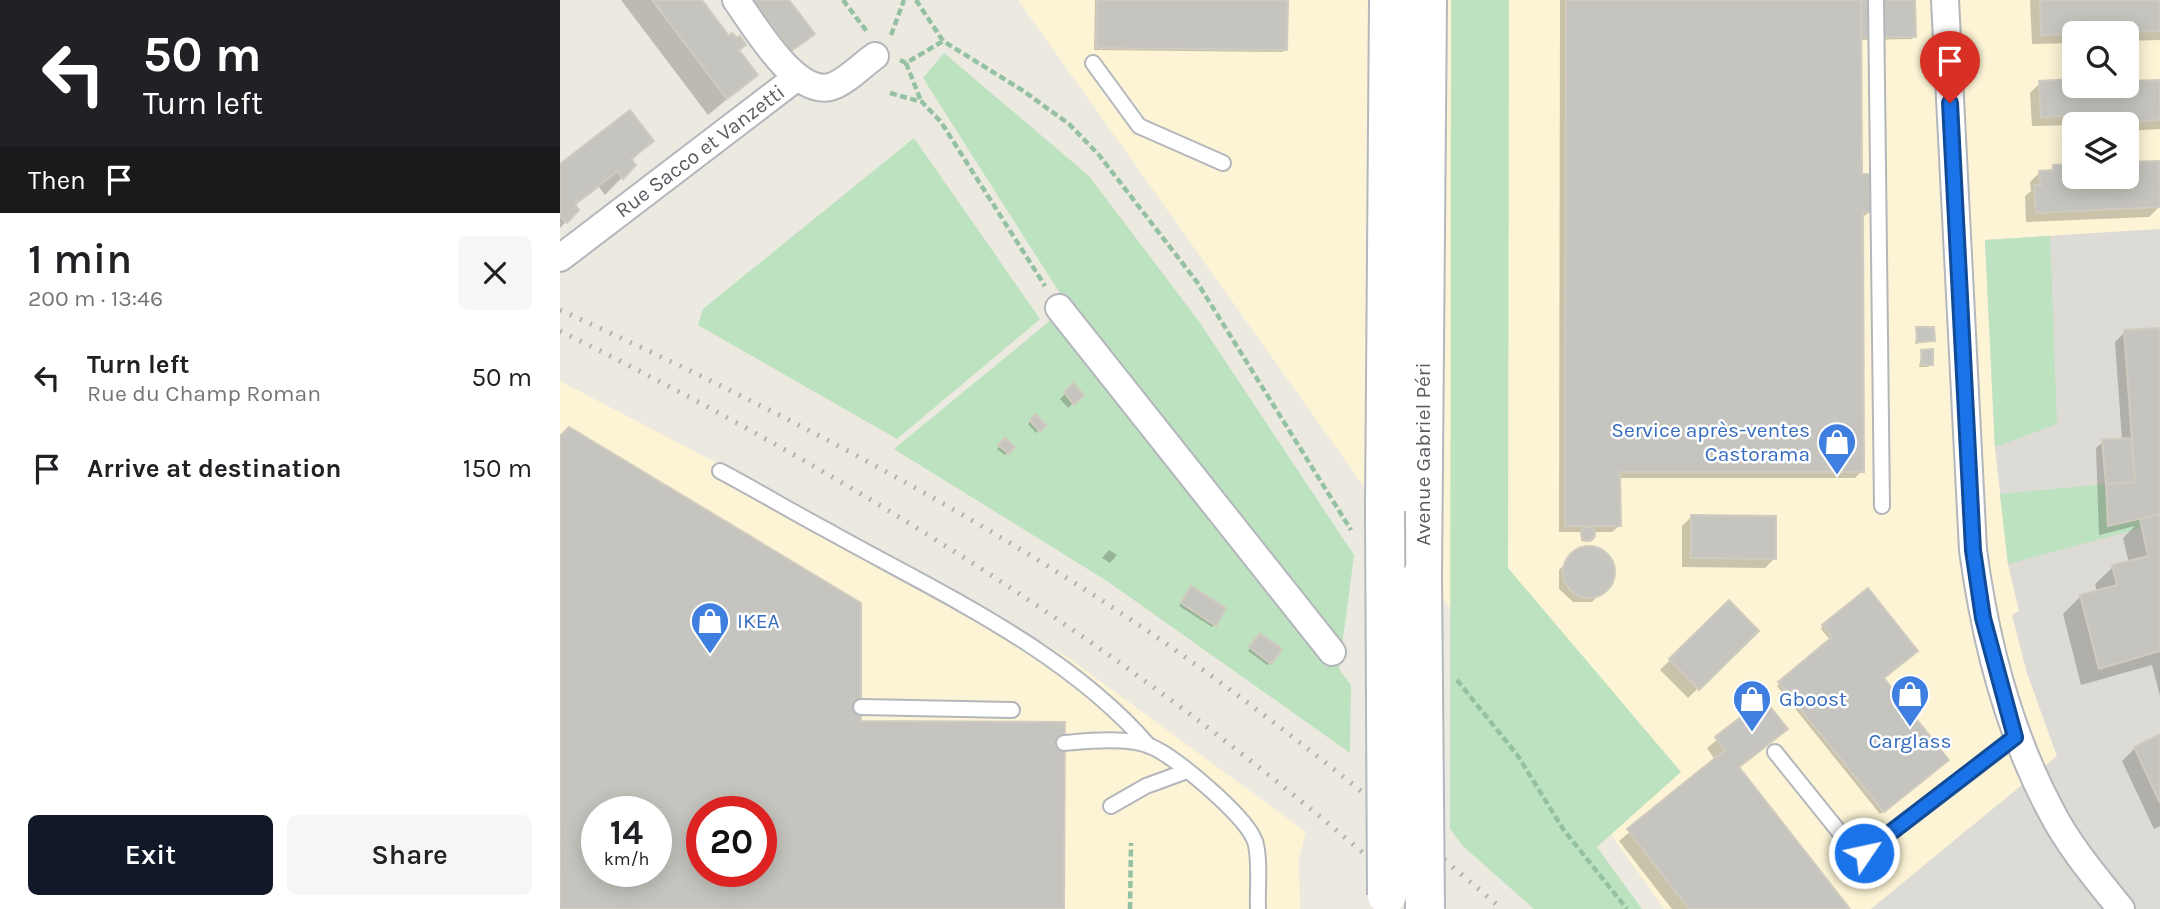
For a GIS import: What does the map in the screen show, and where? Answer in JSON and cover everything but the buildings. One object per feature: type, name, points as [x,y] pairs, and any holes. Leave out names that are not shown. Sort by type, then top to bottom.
[{"type":"main road","name":"Avenue Gabriel Péri","points":[[1387,902],[1385,511],[1389,0]]},
{"type":"main road","name":"Avenue Gabriel Péri","points":[[1425,909],[1422,576],[1427,0]]},
{"type":"street","name":"Rue Sacco et Vanzetti","points":[[560,258],[796,78],[736,0]]},
{"type":"street","points":[[1945,0],[1973,550],[1983,618],[2015,737],[2051,811],[2121,909]]},
{"type":"street","points":[[796,78],[815,88],[832,86],[877,53]]},
{"type":"street","points":[[1059,307],[1332,652]]},
{"type":"lane","points":[[1876,0],[1881,506]]},
{"type":"lane","points":[[1093,63],[1139,126],[1223,163]]},
{"type":"lane","points":[[720,471],[786,505],[1012,635],[1122,715],[1149,746],[1187,771],[1237,815],[1255,841],[1258,909]]},
{"type":"lane","points":[[861,707],[1012,710]]},
{"type":"lane","points":[[1775,752],[1849,844],[1864,853],[2015,737]]},
{"type":"lane","points":[[1064,743],[1094,740],[1149,746]]},
{"type":"lane","points":[[1111,806],[1146,786],[1187,771]]},
{"type":"path","points":[[843,0],[877,53],[906,63],[922,102],[941,122],[1059,307]]},
{"type":"path","points":[[877,53],[899,19],[904,0]]},
{"type":"path","points":[[916,0],[943,41],[1069,124],[1099,155],[1196,282],[1355,537]]},
{"type":"path","points":[[906,63],[943,41]]},
{"type":"path","points":[[890,93],[922,102]]},
{"type":"path","points":[[1449,670],[1518,756],[1563,829],[1627,909]]},
{"type":"path","points":[[1130,909],[1131,842]]},
{"type":"shaded area","points":[[1018,0],[2160,0],[2160,229],[1985,240],[1995,447],[2008,564],[2019,611],[2012,615],[2027,673],[2057,756],[1871,909],[1664,909]]},
{"type":"shaded area","points":[[2160,229],[2160,909],[1871,909],[2057,756],[2027,673],[2012,615],[2019,611],[2008,564],[1995,447],[1985,240]]},
{"type":"shaded area","name":"IKEA","points":[[560,381],[780,496],[1066,656],[1306,832],[1299,859],[1300,909],[560,909]]},
{"type":"green space","points":[[1451,0],[1509,0],[1508,568],[1681,772],[1597,847],[1642,909],[1534,909],[1463,846],[1450,829]]},
{"type":"green space","points":[[944,53],[1089,176],[1198,320],[1354,555],[1339,669],[1351,685],[1350,753],[1107,581],[894,449],[1068,306],[923,78]]},
{"type":"green space","points":[[914,138],[1040,319],[897,439],[698,325],[703,309]]},
{"type":"green space","points":[[2050,236],[2057,424],[1995,447],[1985,240]]},
{"type":"green space","points":[[2106,484],[2108,526],[2140,519],[2141,528],[2008,564],[2000,494]]},
{"type":"railway","points":[[560,310],[705,378],[848,451],[1057,572],[1173,649],[1270,720],[1411,832],[1502,909]]},
{"type":"railway","points":[[560,331],[677,390],[791,453],[1014,590],[1121,664],[1226,742],[1328,823],[1427,909]]},
{"type":"place","name":"Service après-ventes Castorama","points":[[1837,476]]},
{"type":"place","name":"IKEA","points":[[710,655]]},
{"type":"place","name":"Carglass","points":[[1910,728]]},
{"type":"place","name":"Gboost","points":[[1752,733]]},
{"type":"route","points":[[1864,853],[1880,845],[2015,737],[1983,618],[1973,550],[1950,103]]}]
